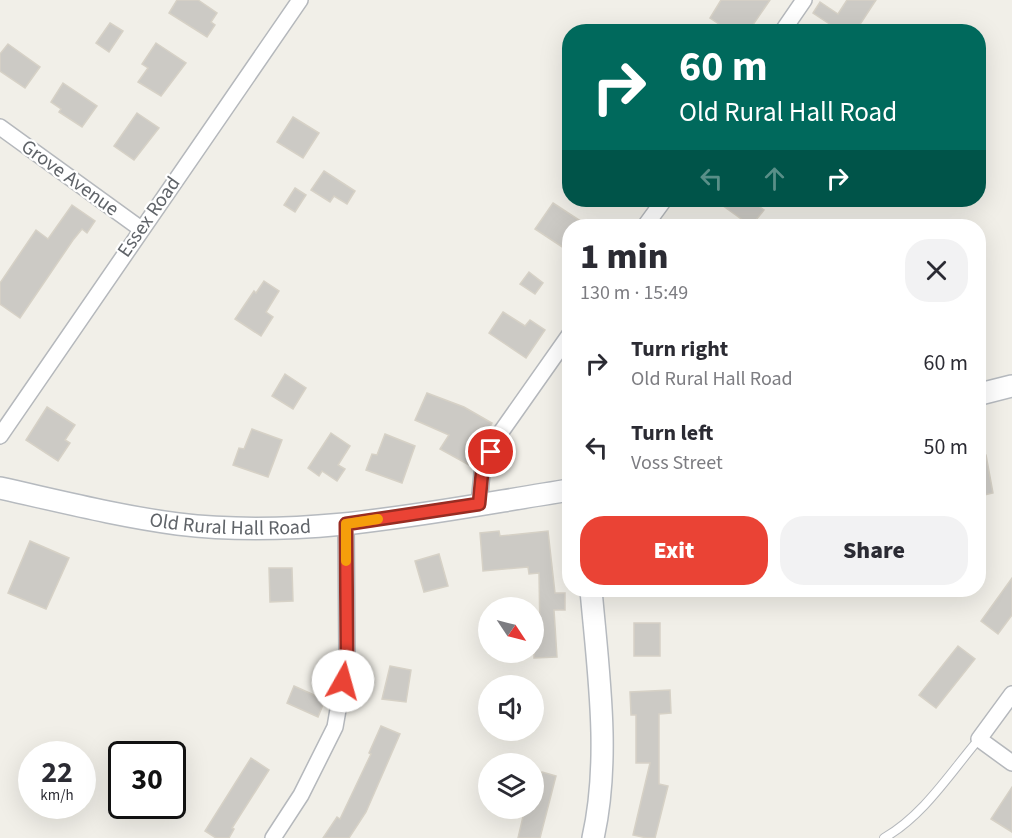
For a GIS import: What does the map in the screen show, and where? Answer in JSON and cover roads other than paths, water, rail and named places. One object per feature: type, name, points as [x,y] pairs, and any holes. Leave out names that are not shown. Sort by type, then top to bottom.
[{"type":"main road","points":[[986,392],[1012,386]]},
{"type":"main road","name":"Old Rural Hall Road","points":[[0,488],[179,524],[225,526],[346,524],[562,491]]},
{"type":"main road","points":[[591,597],[601,740],[600,786],[593,838]]},
{"type":"street","name":"Essex Road","points":[[0,436],[300,0]]},
{"type":"street","points":[[788,24],[804,0]]},
{"type":"street","name":"Grove Avenue","points":[[0,127],[141,229]]},
{"type":"street","points":[[479,504],[482,473],[501,432],[562,345]]},
{"type":"street","points":[[273,838],[301,795],[335,727],[347,658],[346,524]]},
{"type":"street","points":[[1012,694],[979,739],[1012,763]]},
{"type":"lane","points":[[884,838],[903,827],[979,739]]}]
